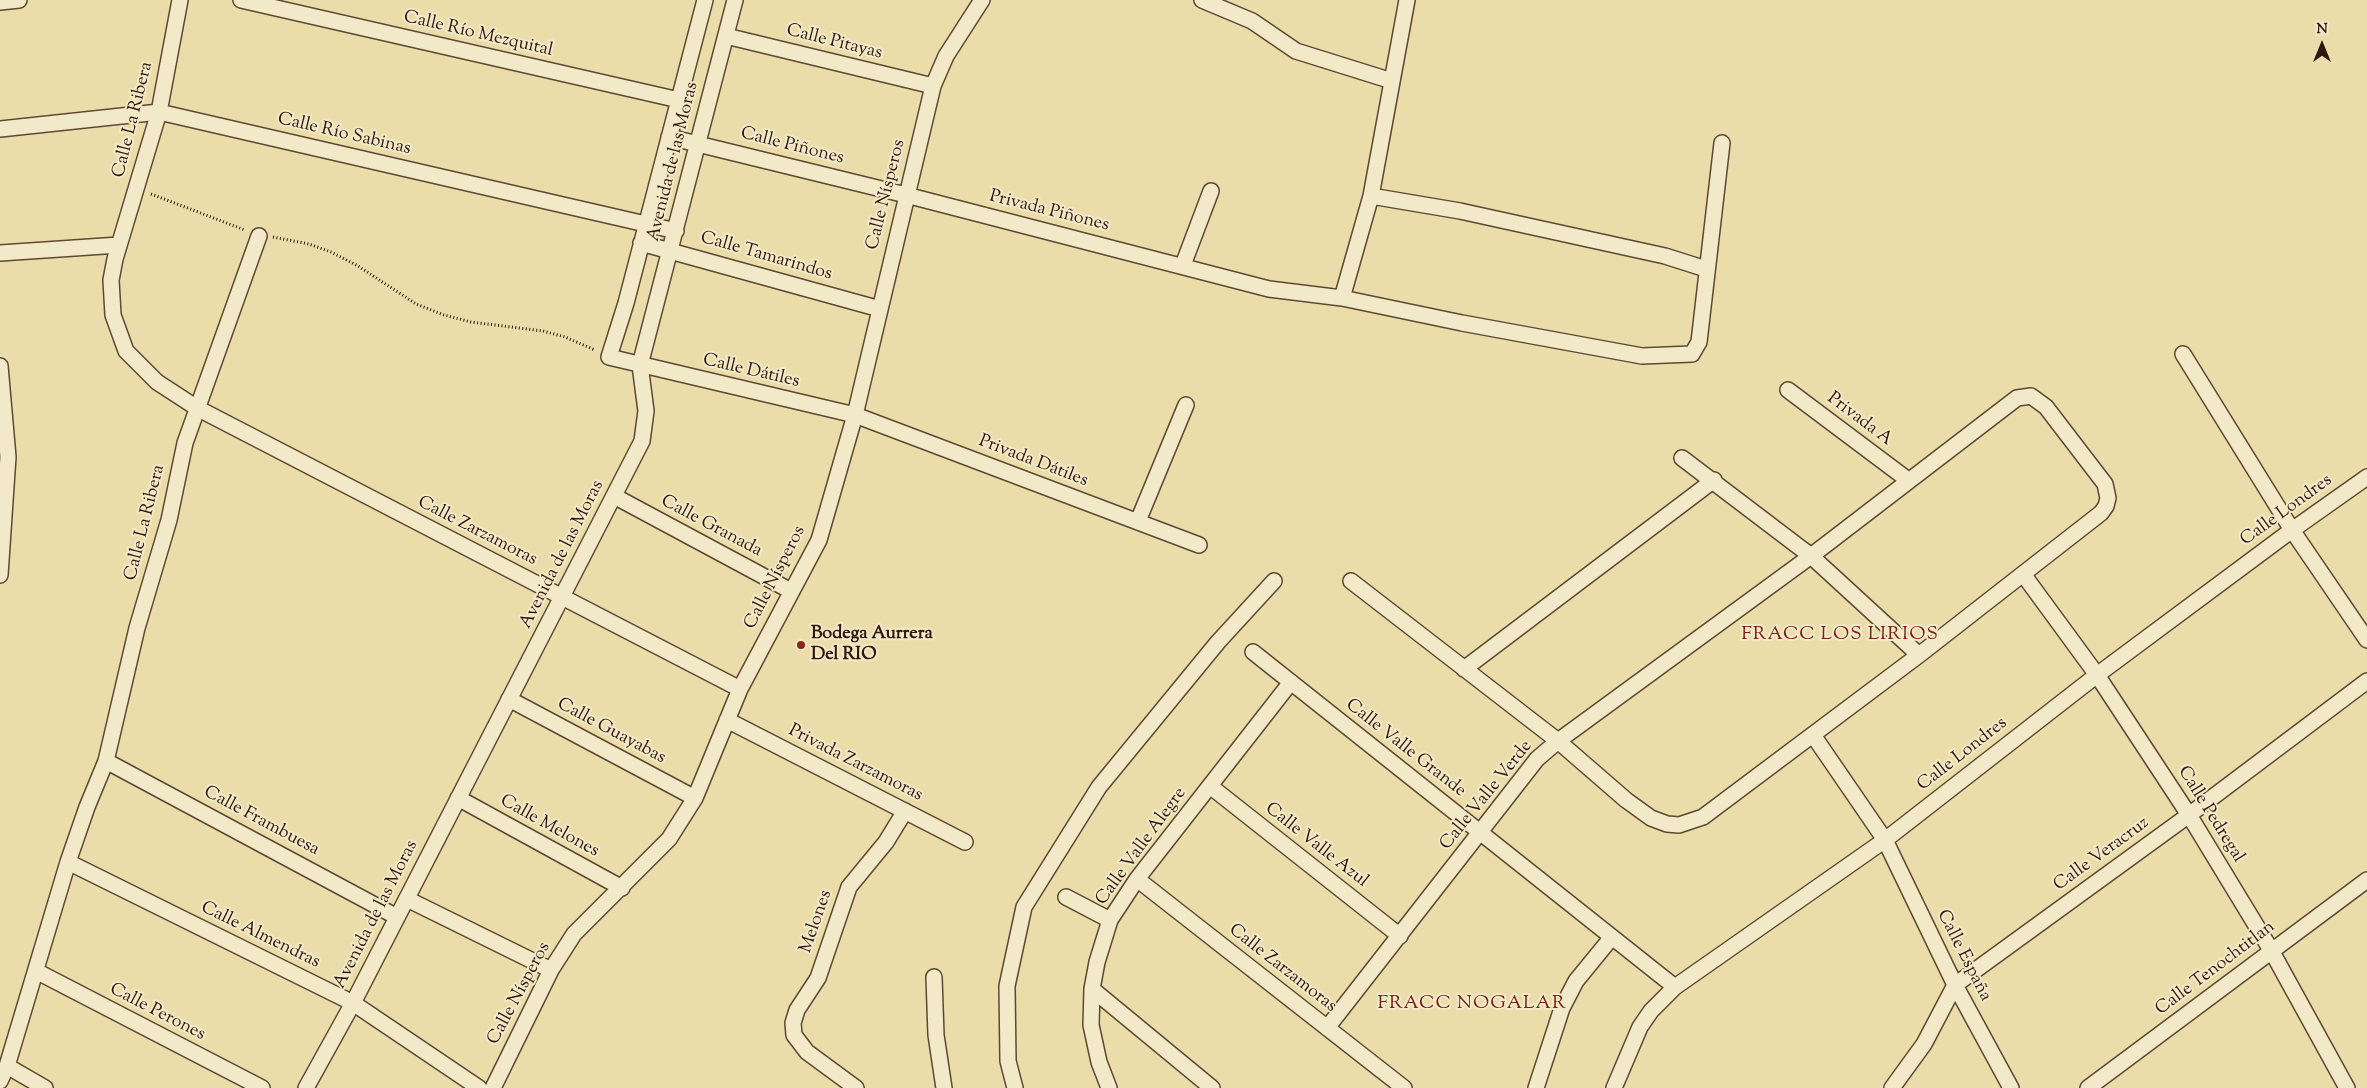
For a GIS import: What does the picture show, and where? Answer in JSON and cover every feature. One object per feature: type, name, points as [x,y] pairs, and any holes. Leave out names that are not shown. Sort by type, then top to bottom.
[{"type":"street","points":[[0,2],[19,0]]},
{"type":"street","name":"Calle La Ribera","points":[[0,1081],[7,1066],[21,1012],[36,971],[68,862],[87,807],[106,761],[137,628],[168,520],[185,443],[198,408],[157,382],[134,361],[122,343],[111,302],[111,280],[119,245],[159,112],[180,0]]},
{"type":"street","name":"Calle Río Mezquital","points":[[241,0],[679,100]]},
{"type":"street","name":"Avenida de las Moras","points":[[609,357],[626,303],[704,0]]},
{"type":"street","name":"Avenida de las Moras","points":[[306,1088],[353,1002],[562,596],[633,463],[645,430],[646,411],[640,365],[735,0]]},
{"type":"street","name":"Calle Nísperos","points":[[492,1088],[551,970],[574,934],[669,839],[695,798],[740,689],[819,540],[855,415],[933,86],[946,56],[982,0]]},
{"type":"street","points":[[1202,0],[1252,20],[1296,51],[1392,81]]},
{"type":"street","points":[[1342,298],[1371,196],[1407,0]]},
{"type":"street","name":"Calle Pitayas","points":[[726,36],[933,86]]},
{"type":"street","name":"Calle Río Sabinas","points":[[0,129],[159,112],[676,231]]},
{"type":"street","name":"Calle Piñones","points":[[669,137],[906,195]]},
{"type":"street","points":[[1371,196],[1460,210],[1665,256],[1706,269],[1722,143]]},
{"type":"street","points":[[1183,265],[1211,190]]},
{"type":"street","name":"Privada Piñones","points":[[906,195],[1269,288],[1342,298],[1462,324],[1642,356],[1692,354],[1699,342],[1706,269]]},
{"type":"street","points":[[198,408],[259,236]]},
{"type":"street","name":"Calle Tamarindos","points":[[641,243],[880,308]]},
{"type":"street","points":[[0,253],[119,245]]},
{"type":"street","points":[[2182,354],[2292,530],[2367,640]]},
{"type":"street","name":"Calle Dátiles","points":[[609,357],[855,415]]},
{"type":"street","points":[[0,366],[8,457],[3,504],[0,575]]},
{"type":"street","name":"Privada A","points":[[1788,390],[1908,480]]},
{"type":"street","name":"Calle Valle Verde","points":[[1328,1028],[1537,759],[1558,741],[1811,556],[2017,398],[2028,396],[2035,398],[2046,407],[2105,484],[2108,502],[2101,513],[2024,574]]},
{"type":"street","points":[[1138,521],[1186,405]]},
{"type":"street","name":"Calle Zarzamoras","points":[[198,408],[740,689]]},
{"type":"street","name":"Privada Dátiles","points":[[855,415],[1199,544]]},
{"type":"street","points":[[1682,458],[1714,480],[1811,556],[1919,655]]},
{"type":"street","name":"Calle Londres","points":[[1614,1088],[1640,1027],[1651,1011],[1674,987],[1885,840],[2097,675],[2292,530],[2367,478]]},
{"type":"street","points":[[1464,669],[1714,480]]},
{"type":"street","name":"Calle Granada","points":[[614,496],[791,591]]},
{"type":"street","points":[[1351,581],[1558,741],[1626,800],[1651,818],[1667,824],[1679,825],[1703,817],[2024,574]]},
{"type":"street","name":"Calle Pedregal","points":[[2024,574],[2097,675],[2189,816],[2271,950],[2347,1088]]},
{"type":"street","points":[[1015,1088],[1008,1061],[1008,986],[1024,907],[1099,787],[1218,642],[1274,581]]},
{"type":"street","name":"Calle Valle Grande","points":[[1252,652],[1674,987]]},
{"type":"street","name":"Calle Veracruz","points":[[1892,1088],[1924,1044],[1956,985],[2189,816],[2367,680]]},
{"type":"street","name":"Calle Valle Alegre","points":[[1110,1088],[1099,1062],[1090,1025],[1092,989],[1097,962],[1110,920],[1137,879],[1291,682]]},
{"type":"street","name":"Calle Guayabas","points":[[509,699],[695,798]]},
{"type":"street","name":"Privada Zarzamoras","points":[[727,720],[965,842]]},
{"type":"street","name":"Calle España","points":[[1813,735],[1885,840],[1956,985],[2011,1088]]},
{"type":"street","name":"Calle Frambuesa","points":[[106,761],[397,917]]},
{"type":"street","name":"Calle Valle Azul","points":[[1210,786],[1400,936]]},
{"type":"street","name":"Calle Melones","points":[[458,798],[622,888]]},
{"type":"street","name":"Melones","points":[[856,1088],[807,1052],[794,1035],[793,1023],[797,1010],[818,978],[849,887],[886,842],[905,811]]},
{"type":"street","name":"Calle Almendras","points":[[68,862],[353,1002],[479,1088]]},
{"type":"street","name":"Calle Zarzamoras","points":[[1137,879],[1404,1088]]},
{"type":"street","name":"Calle Tenochtitlan","points":[[2088,1088],[2367,880]]},
{"type":"street","points":[[1066,897],[1110,920]]},
{"type":"street","points":[[407,898],[551,970]]},
{"type":"street","points":[[1536,1088],[1562,1008],[1576,981],[1612,937]]},
{"type":"street","name":"Calle Perones","points":[[36,971],[262,1088]]},
{"type":"street","points":[[934,977],[936,1035],[944,1088]]},
{"type":"street","points":[[1092,989],[1212,1088]]},
{"type":"street","points":[[7,1066],[45,1088]]},
{"type":"path","points":[[136,188],[259,236],[309,244],[331,252],[358,266],[416,304],[444,315],[471,322],[543,331],[565,337],[609,357]]},
{"type":"place","name":"Bodega Aurrera Del RIO","points":[[801,645]]},
{"type":"district","name":"FRACC LOS LIRIOS","points":[[1840,636]]},
{"type":"district","name":"FRACC NOGALAR","points":[[1472,1005]]}]
